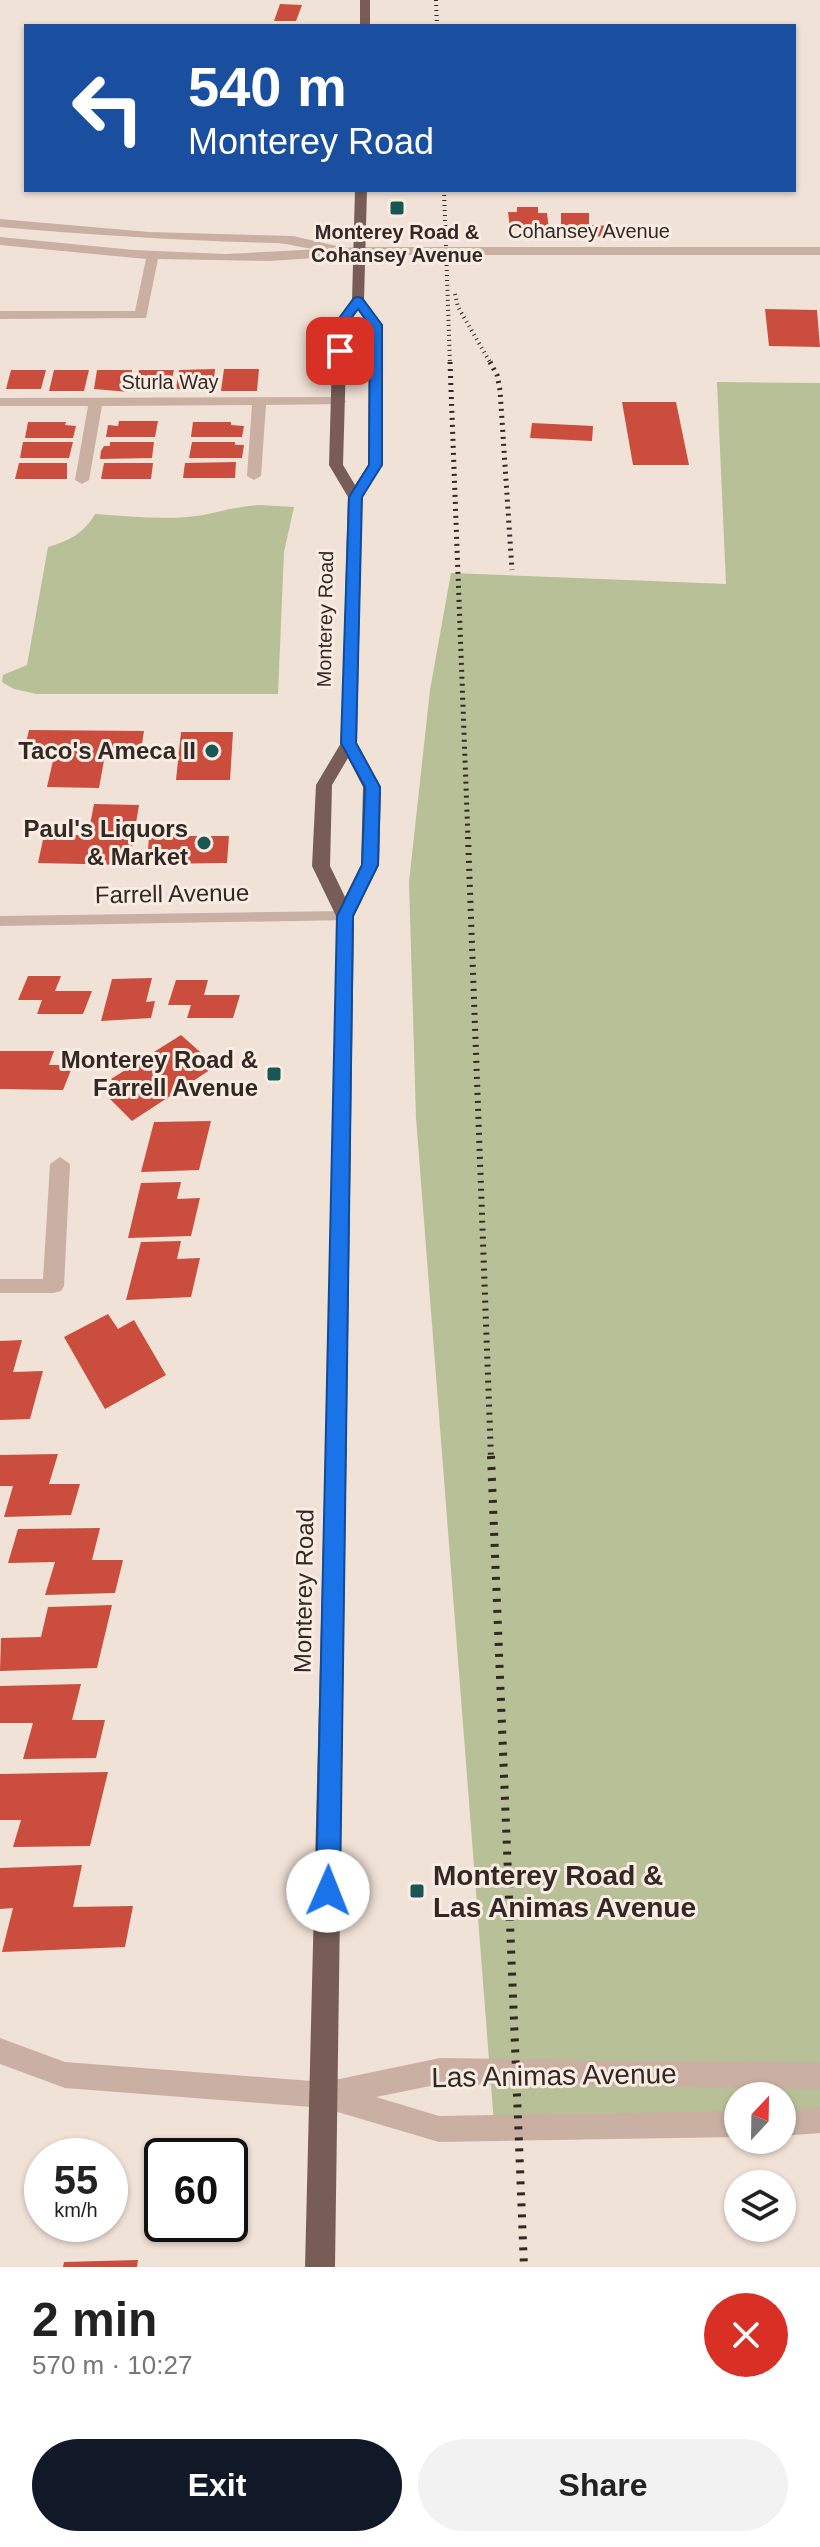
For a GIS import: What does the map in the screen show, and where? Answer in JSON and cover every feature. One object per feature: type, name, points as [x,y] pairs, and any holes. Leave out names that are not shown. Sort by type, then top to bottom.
[{"type":"main road","points":[[365,0],[365,24]]},
{"type":"main road","name":"Monterey Road","points":[[355,497],[336,465],[340,325],[358,301],[361,192]]},
{"type":"main road","name":"Monterey Road","points":[[320,2267],[345,916],[370,865],[372,787],[349,743],[355,497],[375,465],[376,325],[358,301]]},
{"type":"main road","name":"Monterey Road","points":[[345,916],[321,866],[324,785],[349,743]]},
{"type":"street","name":"Cohansey Avenue","points":[[0,223],[149,236],[293,240],[359,251]]},
{"type":"street","name":"Cohansey Avenue","points":[[0,241],[153,254],[293,258],[359,251],[820,251]]},
{"type":"street","points":[[0,315],[141,315],[153,254]]},
{"type":"street","points":[[254,476],[259,401]]},
{"type":"street","name":"Sturla Way","points":[[0,402],[339,401]]},
{"type":"street","points":[[82,480],[96,402]]},
{"type":"street","name":"Farrell Avenue","points":[[0,921],[345,916]]},
{"type":"street","points":[[0,1286],[53,1286],[60,1164]]},
{"type":"street","points":[[0,2051],[65,2075],[324,2095]]},
{"type":"street","name":"Las Animas Avenue","points":[[324,2095],[440,2071],[820,2076]]},
{"type":"street","name":"Las Animas Avenue","points":[[324,2095],[439,2129],[724,2124]]},
{"type":"street","points":[[796,2122],[820,2120]]},
{"type":"green space","points":[[717,382],[820,383],[820,2132],[796,2133],[796,2082],[724,2082],[724,2133],[495,2137],[416,1118],[409,882],[430,690],[451,573],[726,584]]},
{"type":"green space","points":[[259,505],[294,507],[284,552],[278,694],[37,694],[14,689],[2,682],[3,675],[27,665],[48,547],[75,535],[95,514],[176,518]]},
{"type":"building","points":[[280,4],[302,5],[296,21],[274,21]]},
{"type":"building","points":[[517,207],[538,207],[538,213],[547,213],[549,229],[510,229],[508,212],[517,212]]},
{"type":"building","points":[[561,213],[589,213],[589,225],[613,226],[613,237],[561,235]]},
{"type":"building","points":[[765,309],[817,310],[820,347],[769,346]]},
{"type":"building","points":[[215,369],[213,391],[176,389],[179,370]]},
{"type":"building","points":[[224,369],[259,369],[257,391],[221,391]]},
{"type":"building","points":[[11,370],[46,370],[41,389],[6,389]]},
{"type":"building","points":[[54,370],[89,370],[84,391],[49,391]]},
{"type":"building","points":[[97,370],[132,370],[129,392],[94,389]]},
{"type":"building","points":[[139,370],[174,370],[169,391],[134,391]]},
{"type":"building","points":[[622,402],[676,402],[689,465],[633,465]]},
{"type":"building","points":[[119,421],[158,421],[155,437],[106,437],[108,425],[118,426]]},
{"type":"building","points":[[28,422],[66,422],[65,425],[76,426],[73,438],[25,438]]},
{"type":"building","points":[[193,422],[231,422],[231,425],[244,426],[242,437],[191,437]]},
{"type":"building","points":[[532,423],[593,426],[592,441],[530,438]]},
{"type":"building","points":[[23,442],[73,442],[69,458],[20,458]]},
{"type":"building","points":[[110,442],[154,442],[152,458],[100,459],[101,451],[104,446],[110,446]]},
{"type":"building","points":[[192,442],[235,442],[235,445],[244,445],[242,458],[189,458]]},
{"type":"building","points":[[236,462],[235,478],[183,478],[185,463]]},
{"type":"building","points":[[19,463],[67,463],[67,479],[15,479]]},
{"type":"building","points":[[104,463],[153,463],[151,479],[101,479]]},
{"type":"building","points":[[29,730],[144,731],[140,756],[105,755],[99,788],[47,787],[55,752],[24,752]]},
{"type":"building","points":[[181,732],[233,732],[230,780],[176,780]]},
{"type":"building","points":[[94,804],[139,805],[129,865],[38,863],[44,835],[88,835]]},
{"type":"building","points":[[149,836],[229,836],[227,863],[147,864]]},
{"type":"building","points":[[28,976],[61,976],[55,991],[92,991],[83,1014],[37,1014],[42,1000],[18,1000]]},
{"type":"building","points":[[152,978],[146,1002],[155,1001],[151,1018],[101,1021],[112,979]]},
{"type":"building","points":[[176,980],[208,980],[204,995],[240,995],[233,1018],[187,1018],[191,1005],[168,1005]]},
{"type":"building","points":[[181,1035],[216,1066],[132,1121],[110,1099],[123,1090],[111,1079]]},
{"type":"building","points":[[0,1051],[54,1051],[49,1065],[73,1065],[63,1090],[0,1089]]},
{"type":"building","points":[[211,1121],[199,1170],[141,1172],[154,1122]]},
{"type":"building","points":[[181,1182],[177,1199],[200,1198],[191,1236],[128,1238],[141,1183]]},
{"type":"building","points":[[181,1241],[177,1259],[200,1258],[191,1297],[126,1300],[141,1242]]},
{"type":"building","points":[[108,1314],[118,1329],[134,1320],[166,1375],[105,1409],[64,1337]]},
{"type":"building","points":[[22,1340],[13,1372],[43,1371],[30,1419],[0,1420],[0,1341]]},
{"type":"building","points":[[58,1454],[49,1484],[80,1484],[71,1515],[4,1517],[13,1486],[0,1486],[0,1455]]},
{"type":"building","points":[[100,1528],[92,1560],[123,1560],[115,1593],[45,1595],[55,1562],[8,1563],[18,1529]]},
{"type":"building","points":[[112,1605],[97,1668],[0,1671],[1,1638],[41,1637],[48,1607]]},
{"type":"building","points":[[81,1684],[72,1720],[105,1720],[96,1758],[23,1759],[33,1723],[0,1723],[0,1686]]},
{"type":"building","points":[[108,1772],[90,1846],[13,1847],[21,1820],[0,1820],[0,1774]]},
{"type":"building","points":[[82,1865],[73,1907],[133,1906],[125,1947],[2,1952],[13,1908],[0,1909],[0,1868]]},
{"type":"building","points":[[138,2260],[137,2267],[63,2267],[64,2262]]},
{"type":"railway","points":[[436,0],[437,24]]},
{"type":"railway","points":[[444,192],[450,364]]},
{"type":"railway","points":[[455,294],[458,307],[491,364]]},
{"type":"railway","points":[[450,362],[468,839]]},
{"type":"railway","points":[[490,362],[500,390],[512,570]]},
{"type":"railway","points":[[468,837],[491,1458]]},
{"type":"railway","points":[[491,1456],[524,2267]]},
{"type":"place","name":"Monterey Road & Cohansey Avenue","points":[[397,208]]},
{"type":"place","name":"Taco's Ameca II","points":[[212,751]]},
{"type":"place","name":"Paul's Liquors & Market","points":[[204,843]]},
{"type":"place","name":"Monterey Road & Farrell Avenue","points":[[274,1074]]},
{"type":"place","name":"Monterey Road & Las Animas Avenue","points":[[417,1891]]},
{"type":"route","points":[[328,1891],[346,1002],[345,916],[370,865],[372,787],[349,743],[355,497],[375,465],[376,325],[358,301],[340,325],[340,351]]}]
